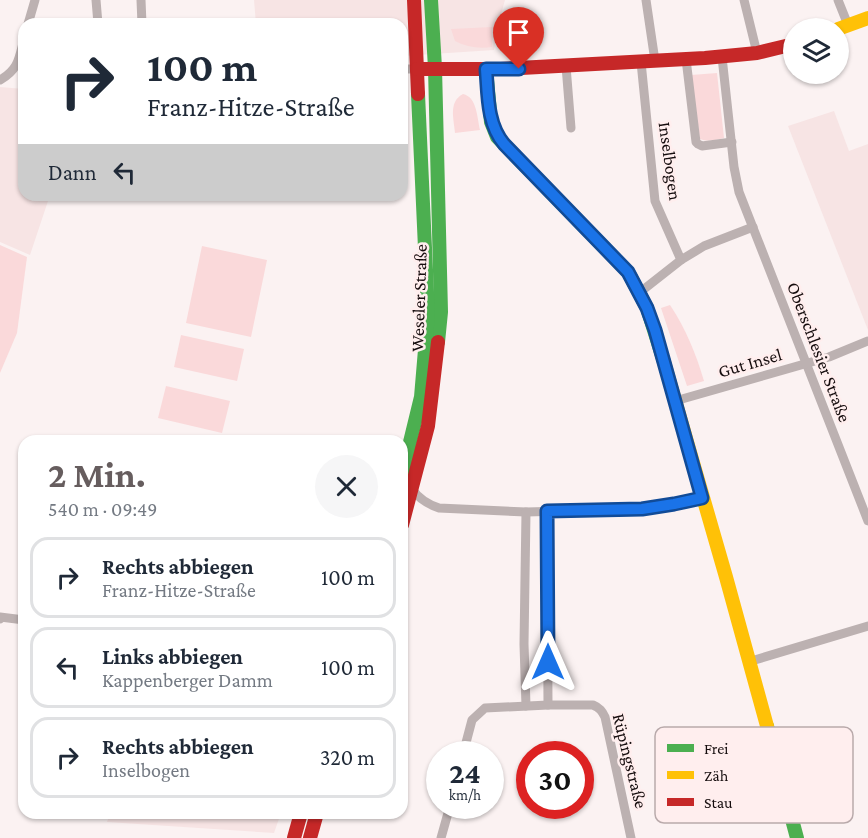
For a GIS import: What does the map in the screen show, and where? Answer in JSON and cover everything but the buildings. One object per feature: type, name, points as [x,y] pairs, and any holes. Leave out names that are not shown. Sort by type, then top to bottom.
[{"type":"main road","name":"Weseler Straße","points":[[408,450],[421,397],[428,314],[414,0]]},
{"type":"main road","name":"Weseler Straße","points":[[408,512],[416,494],[429,418],[441,312],[435,68],[431,0]]},
{"type":"main road","points":[[849,25],[868,18]]},
{"type":"main road","points":[[417,69],[486,69],[641,62],[722,57],[758,53],[783,47]]},
{"type":"main road","points":[[486,69],[491,122],[497,137],[628,272],[647,308],[726,577],[766,727]]},
{"type":"main road","points":[[294,838],[299,819]]},
{"type":"main road","points":[[310,838],[315,819]]},
{"type":"main road","points":[[793,823],[797,838]]},
{"type":"street","points":[[30,18],[35,0]]},
{"type":"street","points":[[96,0],[98,18]]},
{"type":"street","points":[[141,0],[142,18]]},
{"type":"street","points":[[646,0],[655,61]]},
{"type":"street","points":[[744,0],[758,53]]},
{"type":"street","points":[[838,0],[841,18]]},
{"type":"street","name":"Oberschlesier Straße","points":[[722,57],[734,167],[739,192],[868,521]]},
{"type":"street","points":[[686,59],[696,142],[702,146],[732,142]]},
{"type":"street","name":"Inselbogen","points":[[641,62],[654,201],[681,260]]},
{"type":"street","points":[[0,80],[18,66]]},
{"type":"street","points":[[566,66],[571,128]]},
{"type":"street","points":[[408,69],[417,69]]},
{"type":"street","points":[[639,292],[681,260],[704,246],[753,227]]},
{"type":"street","name":"Gut Insel","points":[[675,401],[829,357],[868,341]]},
{"type":"street","points":[[416,494],[428,504],[439,507],[526,512],[642,509],[702,498]]},
{"type":"street","points":[[547,511],[548,705]]},
{"type":"street","points":[[526,512],[524,644],[526,706]]},
{"type":"street","points":[[0,619],[0,617],[18,619]]},
{"type":"street","points":[[748,662],[868,626]]},
{"type":"street","name":"Rüpingstraße","points":[[466,741],[472,720],[485,708],[548,705],[599,707],[605,717],[631,838]]},
{"type":"street","points":[[441,838],[446,819]]},
{"type":"shaded area","points":[[254,0],[505,0],[494,50],[408,56],[408,18],[256,18]]},
{"type":"shaded area","points":[[492,27],[492,47],[487,48],[477,48],[455,41],[451,29]]},
{"type":"shaded area","points":[[717,73],[724,138],[703,140],[700,139],[691,75]]},
{"type":"shaded area","points":[[0,87],[18,88],[18,201],[48,201],[30,255],[0,242]]},
{"type":"shaded area","points":[[463,94],[474,103],[480,130],[455,133],[453,117],[455,101]]},
{"type":"shaded area","points":[[834,111],[849,151],[868,144],[868,330],[788,126]]},
{"type":"shaded area","points":[[0,245],[27,257],[17,333],[0,373]]},
{"type":"shaded area","points":[[202,246],[267,260],[251,337],[186,323]]},
{"type":"shaded area","points":[[670,305],[690,342],[704,381],[687,386],[661,308]]},
{"type":"shaded area","points":[[181,335],[244,349],[237,381],[174,367]]},
{"type":"shaded area","points":[[166,386],[230,401],[222,433],[158,418]]},
{"type":"shaded area","points":[[108,819],[279,819],[274,833],[107,822]]},
{"type":"traffic: fast","points":[[431,0],[435,68],[441,312],[438,342]]},
{"type":"traffic: fast","points":[[486,69],[491,122],[497,137],[628,272],[647,308],[664,362]]},
{"type":"traffic: fast","points":[[408,450],[421,397],[428,314],[418,94]]},
{"type":"traffic: fast","points":[[793,823],[797,838]]},
{"type":"traffic: slow","points":[[849,25],[868,18]]},
{"type":"traffic: slow","points":[[664,362],[767,726]]},
{"type":"traffic: jam","points":[[414,0],[418,94]]},
{"type":"traffic: jam","points":[[417,69],[501,69],[705,58],[757,53],[783,47]]},
{"type":"traffic: jam","points":[[408,502],[428,426],[438,342]]},
{"type":"traffic: jam","points":[[294,838],[299,819]]},
{"type":"traffic: jam","points":[[310,838],[315,819]]},
{"type":"route","points":[[519,69],[486,69],[490,116],[494,130],[497,137],[628,272],[647,308],[655,330],[702,498],[642,509],[547,511],[548,662]]}]
